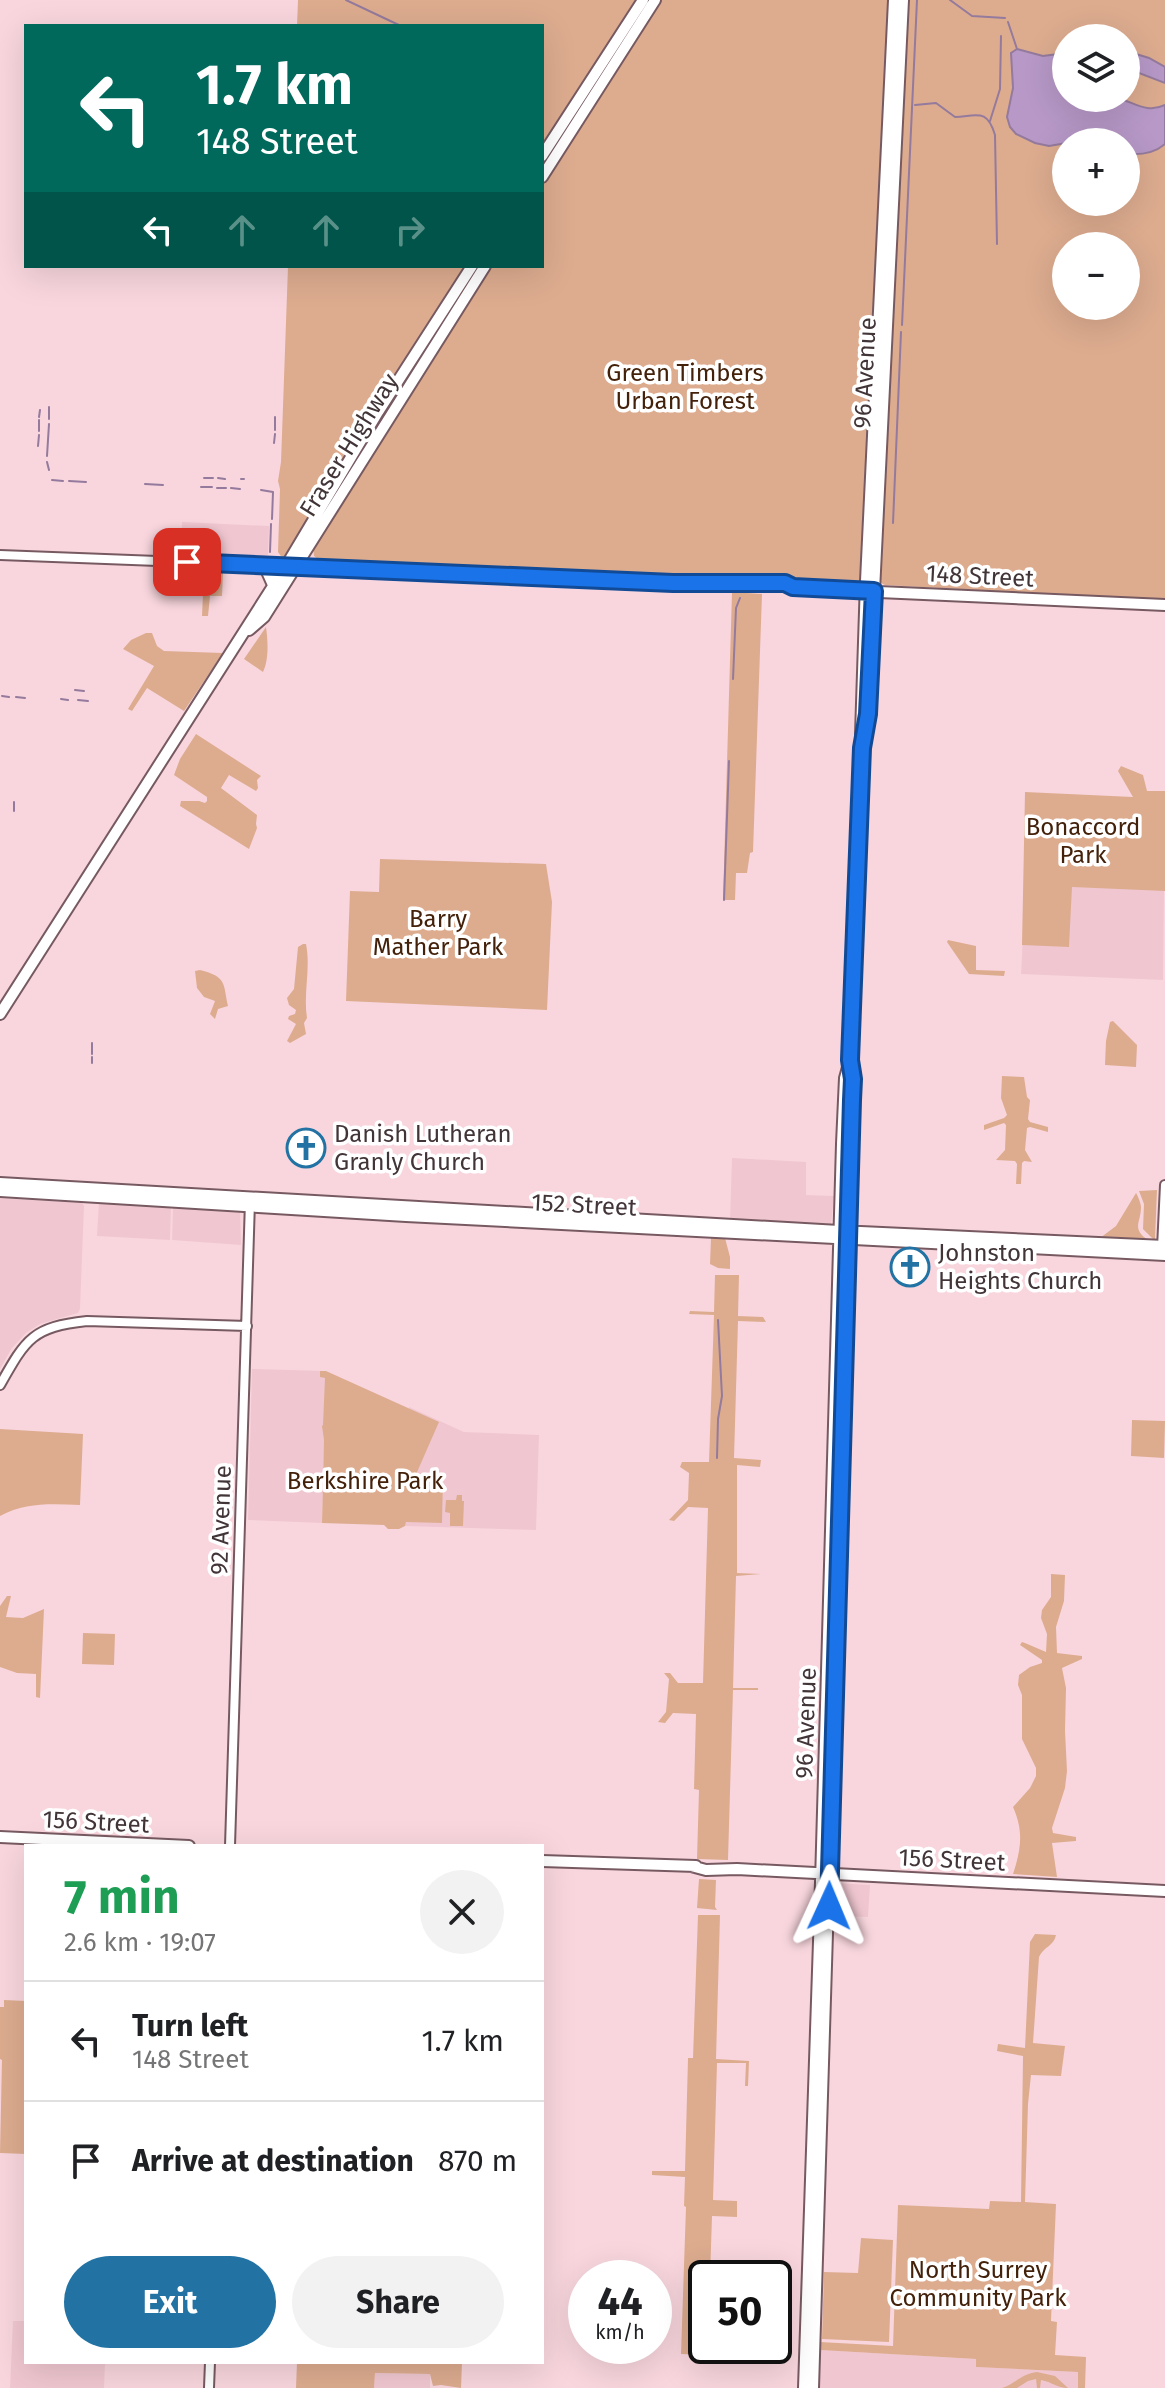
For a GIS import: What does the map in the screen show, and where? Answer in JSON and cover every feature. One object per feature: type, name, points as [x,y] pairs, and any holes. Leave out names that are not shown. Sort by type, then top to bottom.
[{"type":"main road","points":[[544,153],[643,0]]},
{"type":"main road","points":[[544,174],[655,0]]},
{"type":"main road","name":"96 Avenue","points":[[804,2388],[817,2027],[835,1710],[843,1405],[845,1078],[850,1060],[862,748],[868,714],[870,591],[894,0]]},
{"type":"main road","name":"96 Avenue","points":[[870,591],[903,0]]},
{"type":"main road","name":"Fraser Highway","points":[[239,639],[264,617],[378,412],[471,268]]},
{"type":"main road","name":"Fraser Highway","points":[[0,1014],[273,585],[308,547],[484,268]]},
{"type":"main road","points":[[308,547],[322,568]]},
{"type":"main road","points":[[264,565],[273,585]]},
{"type":"main road","name":"148 Street","points":[[291,566],[673,583],[741,584],[748,581],[785,583],[793,587],[1165,605]]},
{"type":"main road","name":"152 Street","points":[[3,1187],[843,1236],[1164,1250]]},
{"type":"main road","name":"96 Avenue","points":[[813,2388],[823,2073],[826,1700],[843,1236]]},
{"type":"main road","points":[[836,1395],[843,1405]]},
{"type":"main road","points":[[826,1700],[835,1710]]},
{"type":"main road","name":"156 Street","points":[[0,1837],[147,1844]]},
{"type":"main road","name":"156 Street","points":[[544,1861],[726,1865],[737,1869],[1165,1891]]},
{"type":"main road","points":[[817,2027],[820,2031],[823,2073]]},
{"type":"street","name":"148 Street","points":[[0,555],[291,566]]},
{"type":"street","points":[[1164,1250],[1165,1185]]},
{"type":"street","name":"92 Avenue","points":[[230,1844],[250,1201]]},
{"type":"street","points":[[0,1385],[25,1344],[41,1332],[62,1324],[87,1321],[247,1326]]},
{"type":"street","points":[[209,2388],[210,2364]]},
{"type":"shaded area","points":[[1017,49],[1043,56],[1052,55],[1052,112],[1140,112],[1140,106],[1152,108],[1165,105],[1165,144],[1157,150],[1140,154],[1140,128],[1052,128],[1052,145],[1049,146],[1016,134],[1007,117],[1013,88],[1011,53]]},
{"type":"shaded area","points":[[1140,55],[1165,67],[1165,83],[1140,73]]},
{"type":"shaded area","points":[[182,522],[269,526],[268,555],[254,558],[181,555]]},
{"type":"shaded area","points":[[1030,799],[1165,804],[1163,980],[1021,974]]},
{"type":"shaded area","points":[[732,1158],[806,1162],[806,1195],[834,1196],[831,1225],[730,1221]]},
{"type":"shaded area","points":[[0,1198],[82,1203],[84,1206],[78,1313],[40,1324],[26,1333],[12,1348],[0,1369]]},
{"type":"shaded area","points":[[99,1202],[171,1205],[170,1240],[97,1236]]},
{"type":"shaded area","points":[[173,1208],[240,1211],[241,1245],[172,1240]]},
{"type":"shaded area","points":[[252,1369],[326,1371],[322,1523],[248,1520]]},
{"type":"shaded area","points":[[409,1407],[464,1432],[539,1435],[536,1530],[405,1526]]},
{"type":"shaded area","points":[[836,1883],[870,1885],[868,1917],[835,1916]]},
{"type":"shaded area","points":[[13,2321],[24,2321],[24,2364],[105,2364],[104,2388],[10,2388]]},
{"type":"shaded area","points":[[820,2350],[976,2359],[976,2367],[1079,2372],[1078,2388],[819,2388]]},
{"type":"shaded area","points":[[375,2373],[430,2374],[430,2388],[374,2388]]},
{"type":"green space","points":[[298,0],[640,0],[544,150],[544,24],[297,24]]},
{"type":"green space","name":"Green Timbers Urban Forest","points":[[657,0],[892,0],[860,581],[855,584],[637,577],[319,560],[314,556],[313,546],[486,268],[544,268],[544,176]]},
{"type":"green space","points":[[906,0],[1165,0],[1165,600],[885,585],[879,582]]},
{"type":"green space","points":[[288,268],[469,268],[283,559],[278,552]]},
{"type":"green space","points":[[204,571],[223,572],[222,596],[210,596],[208,616],[202,616]]},
{"type":"green space","points":[[732,592],[762,594],[753,852],[750,853],[747,873],[736,873],[735,900],[723,900]]},
{"type":"green space","points":[[266,627],[268,644],[263,672],[244,659]]},
{"type":"green space","points":[[152,633],[157,646],[164,651],[223,653],[184,711],[147,688],[132,711],[128,709],[154,666],[123,649],[131,640]]},
{"type":"green space","points":[[196,734],[261,776],[257,780],[256,791],[229,775],[221,788],[257,815],[257,828],[249,849],[180,806],[181,801],[207,801],[207,797],[174,775]]},
{"type":"green space","name":"Bonaccord Park","points":[[1121,766],[1143,775],[1147,791],[1165,791],[1165,891],[1072,887],[1069,947],[1022,945],[1025,792],[1133,797],[1118,771]]},
{"type":"green space","name":"Barry Mather Park","points":[[380,859],[546,864],[552,902],[547,1010],[346,1001],[350,891],[379,892]]},
{"type":"green space","points":[[948,940],[976,946],[976,970],[1005,971],[1004,976],[969,974]]},
{"type":"green space","points":[[306,944],[308,963],[306,1034],[290,1043],[287,1041],[296,1024],[288,1019],[296,1010],[289,1005],[287,998],[294,989],[298,947]]},
{"type":"green space","points":[[195,971],[215,975],[224,986],[228,1006],[218,1009],[215,1019],[210,1014],[215,1001],[204,997],[197,988]]},
{"type":"green space","points":[[1113,1021],[1137,1045],[1136,1067],[1105,1065],[1106,1041],[1110,1022]]},
{"type":"green space","points":[[1002,1076],[1024,1077],[1030,1100],[1028,1119],[1048,1127],[1048,1132],[1027,1128],[1025,1150],[1032,1162],[1022,1163],[1021,1184],[1016,1184],[1015,1161],[996,1160],[1005,1150],[1006,1125],[984,1130],[984,1125],[1007,1115],[1001,1098]]},
{"type":"green space","points":[[1157,1190],[1153,1239],[1143,1229],[1144,1204],[1139,1191]]},
{"type":"green space","points":[[1136,1193],[1141,1207],[1138,1229],[1148,1240],[1100,1238],[1116,1226]]},
{"type":"green space","points":[[711,1238],[725,1238],[730,1269],[710,1264]]},
{"type":"green space","points":[[715,1275],[739,1275],[738,1316],[763,1317],[766,1322],[738,1321],[734,1458],[761,1460],[760,1467],[737,1465],[737,1573],[761,1574],[736,1576],[733,1688],[758,1690],[733,1690],[728,1860],[697,1859],[699,1790],[694,1789],[696,1714],[673,1713],[665,1723],[658,1722],[666,1712],[669,1679],[664,1673],[670,1673],[678,1683],[703,1683],[708,1508],[688,1507],[674,1521],[669,1520],[688,1500],[689,1473],[680,1467],[682,1462],[709,1462],[714,1315],[689,1314],[690,1311],[714,1312]]},
{"type":"green space","name":"Berkshire Park","points":[[320,1371],[439,1422],[414,1479],[407,1477],[406,1487],[437,1489],[424,1487],[425,1477],[443,1478],[442,1523],[406,1522],[399,1529],[388,1529],[384,1525],[322,1523],[325,1378],[320,1377]]},
{"type":"green space","points":[[1132,1420],[1165,1421],[1164,1458],[1131,1456]]},
{"type":"green space","points":[[0,1429],[83,1434],[80,1505],[29,1506],[0,1516]]},
{"type":"green space","points":[[457,1495],[462,1495],[464,1501],[463,1526],[450,1526],[450,1513],[445,1512],[446,1500],[456,1500]]},
{"type":"green space","points":[[1051,1574],[1065,1575],[1064,1601],[1056,1627],[1057,1653],[1082,1656],[1082,1659],[1062,1668],[1066,1688],[1067,1771],[1052,1828],[1053,1833],[1076,1837],[1076,1841],[1052,1843],[1057,1877],[1013,1874],[1020,1840],[1013,1807],[1036,1776],[1036,1768],[1022,1739],[1019,1675],[1042,1663],[1020,1645],[1022,1642],[1046,1652],[1047,1634],[1041,1618],[1042,1610],[1051,1597]]},
{"type":"green space","points":[[7,1596],[11,1596],[6,1617],[23,1618],[44,1609],[40,1698],[36,1697],[36,1674],[17,1673],[0,1667],[0,1606]]},
{"type":"green space","points":[[83,1633],[115,1634],[114,1665],[82,1664]]},
{"type":"green space","points":[[699,1879],[716,1880],[717,1910],[697,1908]]},
{"type":"green space","points":[[698,1915],[720,1915],[716,2059],[749,2061],[748,2086],[745,2086],[746,2063],[717,2063],[713,2200],[737,2201],[737,2217],[712,2216],[711,2260],[688,2260],[688,2354],[681,2354],[685,2177],[652,2175],[652,2171],[685,2171],[688,2058],[693,2058]]},
{"type":"green space","name":"North Surrey Community Park","points":[[1035,1934],[1056,1935],[1039,1957],[1033,2043],[1065,2046],[1061,2076],[1031,2075],[1025,2202],[1056,2204],[1051,2321],[1057,2322],[1055,2355],[1086,2357],[1085,2388],[1078,2388],[1078,2372],[976,2367],[976,2359],[820,2350],[820,2342],[893,2346],[898,2205],[989,2209],[990,2201],[1021,2202],[1023,2056],[997,2051],[998,2044],[1025,2048],[1030,1942]]},
{"type":"green space","points":[[4,2000],[24,2001],[24,2154],[0,2153],[0,2007],[4,2007]]},
{"type":"green space","points":[[861,2238],[893,2240],[889,2342],[822,2339],[824,2272],[858,2273]]},
{"type":"green space","points":[[297,2364],[462,2364],[461,2388],[433,2386],[430,2374],[375,2373],[374,2388],[296,2388]]},
{"type":"green space","points":[[1037,2372],[1055,2376],[1068,2388],[1041,2380],[1040,2388],[1037,2388],[1036,2379],[1017,2388],[1002,2388],[1026,2375]]},
{"type":"waterway","points":[[346,0],[397,24]]},
{"type":"waterway","points":[[902,325],[917,0]]},
{"type":"waterway","points":[[950,0],[972,16],[1005,18]]},
{"type":"waterway","points":[[1008,22],[1017,49]]},
{"type":"waterway","points":[[990,121],[1000,89],[1001,36]]},
{"type":"waterway","points":[[915,105],[936,103],[955,117],[985,117],[992,126],[995,135],[997,244]]},
{"type":"waterway","points":[[893,523],[901,332]]},
{"type":"waterway","points":[[49,407],[49,419]]},
{"type":"waterway","points":[[39,417],[40,410]]},
{"type":"waterway","points":[[275,417],[275,430]]},
{"type":"waterway","points":[[39,420],[39,431]]},
{"type":"waterway","points":[[47,456],[49,424]]},
{"type":"waterway","points":[[274,443],[275,434]]},
{"type":"waterway","points":[[38,446],[39,435]]},
{"type":"waterway","points":[[47,462],[49,470]]},
{"type":"waterway","points":[[204,478],[213,478]]},
{"type":"waterway","points":[[218,478],[225,479]]},
{"type":"waterway","points":[[52,480],[63,481]]},
{"type":"waterway","points":[[69,481],[86,482]]},
{"type":"waterway","points":[[145,484],[163,485]]},
{"type":"waterway","points":[[201,487],[212,487]]},
{"type":"waterway","points":[[217,488],[226,488]]},
{"type":"waterway","points":[[231,488],[240,489]]},
{"type":"waterway","points":[[261,490],[273,492],[272,519]]},
{"type":"waterway","points":[[270,552],[271,524]]},
{"type":"waterway","points":[[733,679],[736,608],[740,598]]},
{"type":"waterway","points":[[75,690],[84,691]]},
{"type":"waterway","points":[[2,696],[9,697]]},
{"type":"waterway","points":[[16,697],[25,698]]},
{"type":"waterway","points":[[61,699],[68,700]]},
{"type":"waterway","points":[[78,700],[88,701]]},
{"type":"waterway","points":[[724,900],[729,761]]},
{"type":"waterway","points":[[14,802],[14,811]]},
{"type":"waterway","points":[[92,1043],[92,1054]]},
{"type":"waterway","points":[[92,1057],[92,1063]]},
{"type":"waterway","points":[[717,1458],[722,1396],[718,1320]]},
{"type":"place","name":"Danish Lutheran Granly Church","points":[[306,1148]]},
{"type":"place","name":"Johnston Heights Church","points":[[910,1267]]},
{"type":"route","points":[[187,562],[673,583],[741,584],[748,581],[785,583],[793,587],[874,591],[868,714],[862,748],[850,1060],[853,1079],[829,1906]]}]
